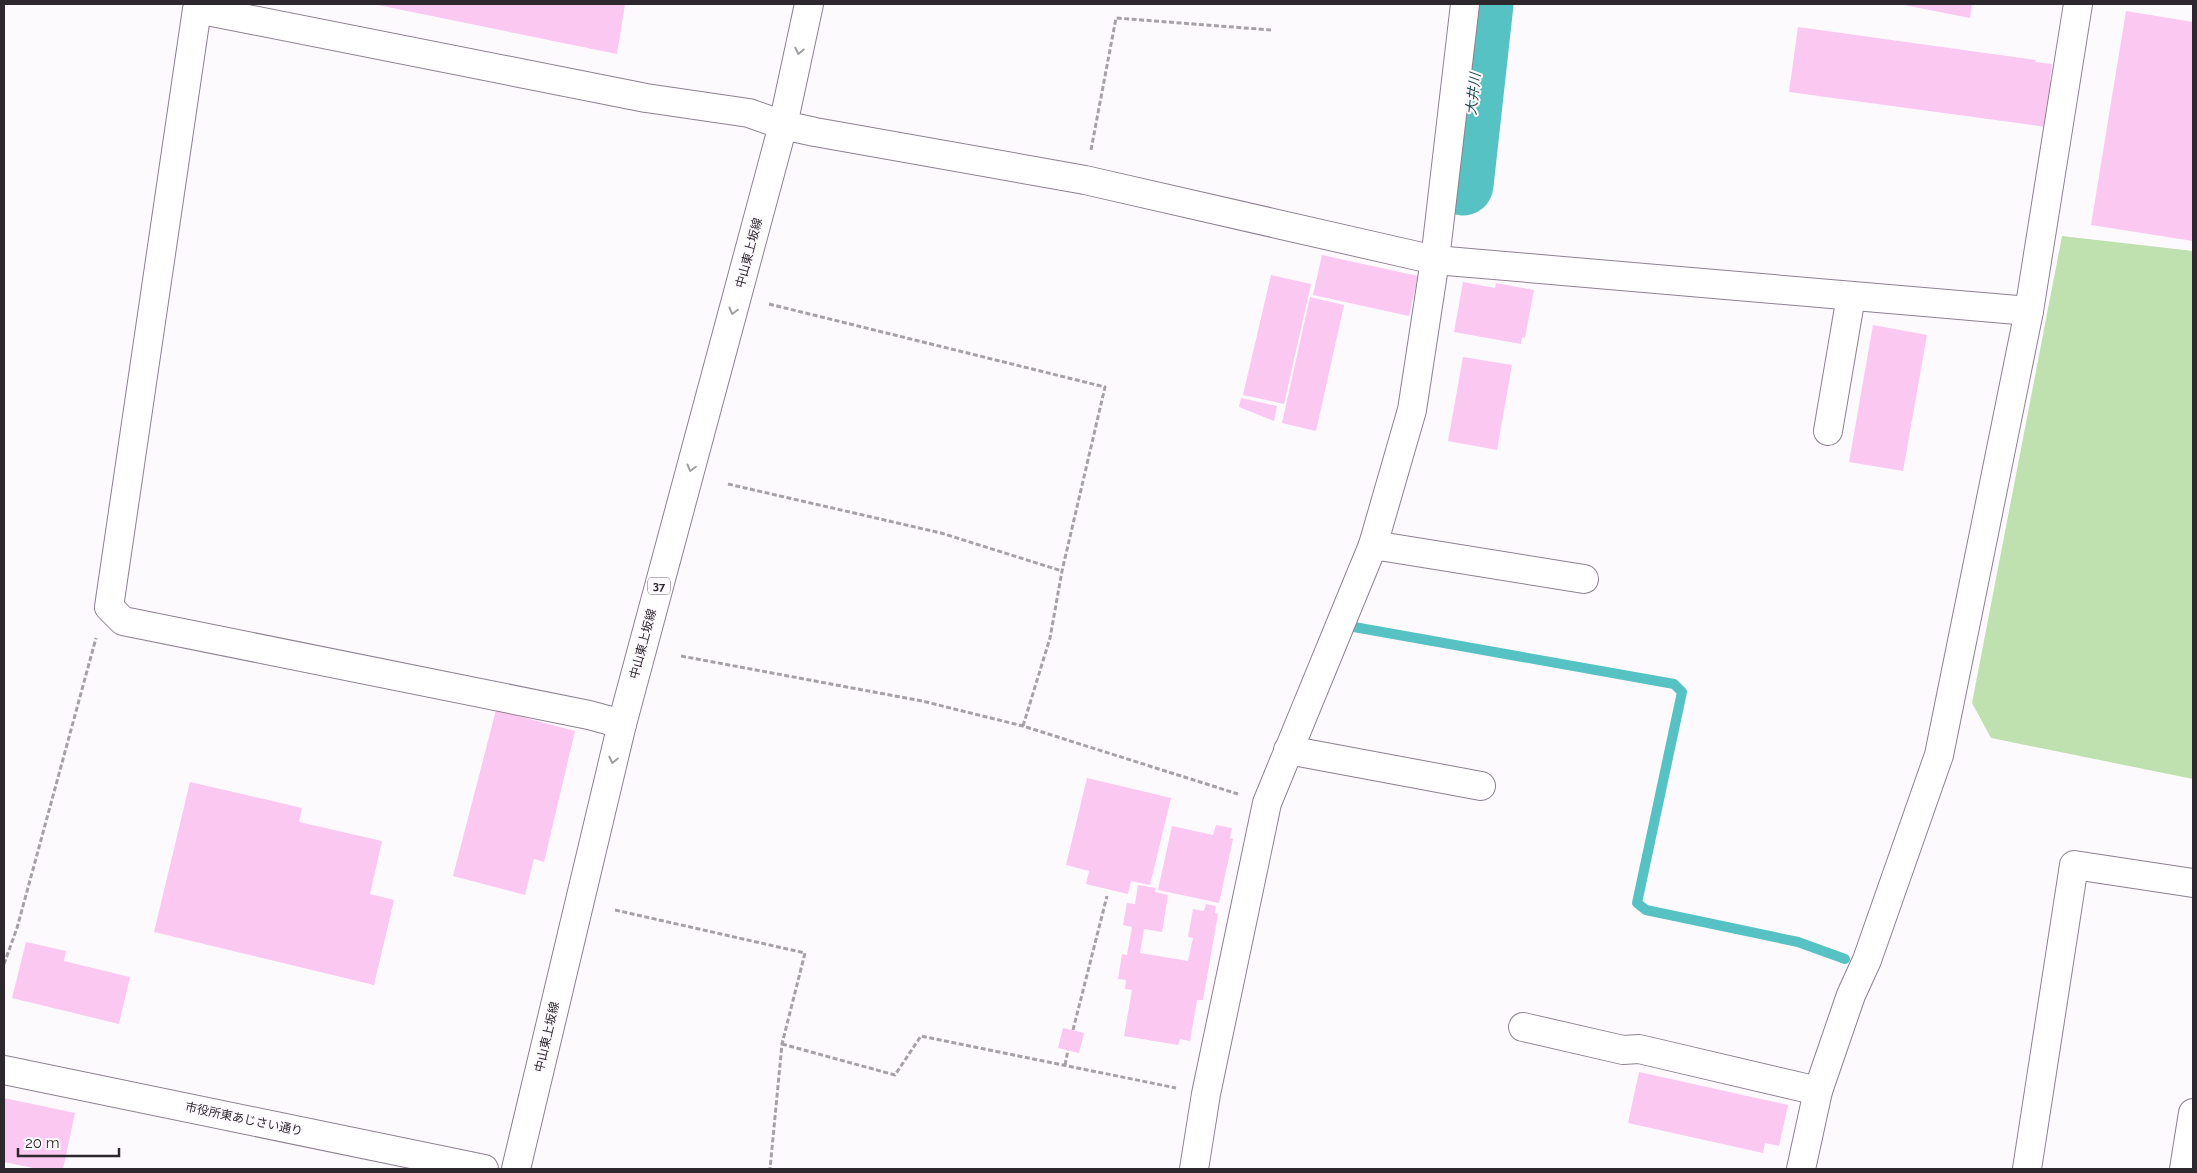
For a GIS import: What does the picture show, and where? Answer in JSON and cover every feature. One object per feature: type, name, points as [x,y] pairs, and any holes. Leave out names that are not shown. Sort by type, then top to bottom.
[{"type":"street","name":"中山東上坂線","points":[[516,1169],[622,724],[783,125],[808,4]]},
{"type":"street","points":[[1194,1169],[1206,1094],[1267,803],[1372,545],[1412,410],[1435,260],[1465,4]]},
{"type":"street","points":[[1801,1169],[1818,1091],[1851,995],[1867,960],[1939,755],[2029,311],[2078,4]]},
{"type":"street","points":[[622,724],[589,715],[123,621],[109,607],[198,10],[646,98],[749,114],[783,125],[1085,180],[1435,260],[2029,311]]},
{"type":"street","points":[[1828,431],[1851,296]]},
{"type":"street","points":[[1372,545],[1584,580]]},
{"type":"street","points":[[1288,750],[1481,786]]},
{"type":"street","points":[[2027,1169],[2074,865],[2193,883]]},
{"type":"street","points":[[1523,1027],[1623,1050],[1639,1049],[1818,1091]]},
{"type":"street","name":"市役所東あじさい通り","points":[[4,1070],[484,1169]]},
{"type":"street","points":[[2184,1169],[2193,1113]]},
{"type":"path","points":[[1085,180],[1116,18],[1271,30]]},
{"type":"path","points":[[769,304],[1105,387],[1062,571],[1050,638],[1023,726]]},
{"type":"path","points":[[728,484],[941,533],[1062,571]]},
{"type":"path","points":[[4,964],[17,928],[99,628],[109,607]]},
{"type":"path","points":[[682,656],[922,701],[1023,726],[1267,803]]},
{"type":"path","points":[[1073,1030],[1107,896]]},
{"type":"path","points":[[615,910],[805,953],[782,1044],[770,1169]]},
{"type":"path","points":[[782,1044],[895,1075],[920,1036],[1206,1094]]},
{"type":"path","points":[[1065,1066],[1068,1050]]},
{"type":"green space","points":[[2062,236],[2193,251],[2193,779],[1991,738],[1972,703]]},
{"type":"building","points":[[373,4],[625,4],[617,54]]},
{"type":"building","points":[[1899,4],[1972,4],[1970,18]]},
{"type":"building","points":[[2126,11],[2193,22],[2193,241],[2091,225]]},
{"type":"building","points":[[1798,27],[2036,60],[2035,62],[2052,64],[2050,80],[2053,81],[2047,127],[1789,92]]},
{"type":"building","points":[[1322,255],[1418,276],[1409,316],[1313,295]]},
{"type":"building","points":[[1271,275],[1311,284],[1284,404],[1243,395]]},
{"type":"building","points":[[1463,282],[1495,288],[1496,283],[1534,290],[1525,338],[1522,337],[1521,344],[1454,332]]},
{"type":"building","points":[[1310,297],[1344,305],[1316,431],[1282,423]]},
{"type":"building","points":[[1873,325],[1927,335],[1903,471],[1849,462]]},
{"type":"building","points":[[1463,357],[1512,365],[1497,450],[1448,441]]},
{"type":"building","points":[[1241,398],[1277,406],[1274,421],[1239,407]]},
{"type":"building","points":[[496,710],[575,731],[544,862],[534,859],[525,895],[453,876]]},
{"type":"building","points":[[1087,778],[1171,798],[1150,885],[1131,881],[1128,894],[1086,884],[1089,871],[1066,865]]},
{"type":"building","points":[[190,782],[302,808],[299,822],[382,841],[370,894],[394,900],[374,985],[154,932]]},
{"type":"building","points":[[1216,825],[1232,828],[1230,838],[1233,839],[1219,903],[1158,890],[1172,826],[1213,835]]},
{"type":"building","points":[[1138,885],[1156,888],[1155,892],[1168,895],[1162,932],[1144,929],[1140,953],[1188,961],[1193,938],[1188,937],[1193,909],[1204,911],[1206,904],[1216,906],[1215,913],[1218,914],[1203,1000],[1197,1000],[1190,1041],[1180,1039],[1178,1045],[1124,1036],[1132,990],[1125,989],[1126,980],[1118,979],[1122,954],[1127,955],[1132,927],[1123,925],[1127,903],[1135,904]]},
{"type":"building","points":[[26,942],[66,951],[64,961],[130,977],[119,1024],[12,998]]},
{"type":"building","points":[[1063,1028],[1084,1033],[1079,1053],[1058,1048]]},
{"type":"building","points":[[1639,1072],[1788,1105],[1779,1146],[1765,1143],[1763,1153],[1628,1123]]},
{"type":"building","points":[[4,1098],[75,1113],[63,1169],[38,1169],[4,1162]]},
{"type":"waterway","name":"大井川","points":[[1463,185],[1483,4]]},
{"type":"waterway","points":[[1354,627],[1674,684],[1682,692],[1637,903],[1646,910],[1798,942],[1845,959]]}]
